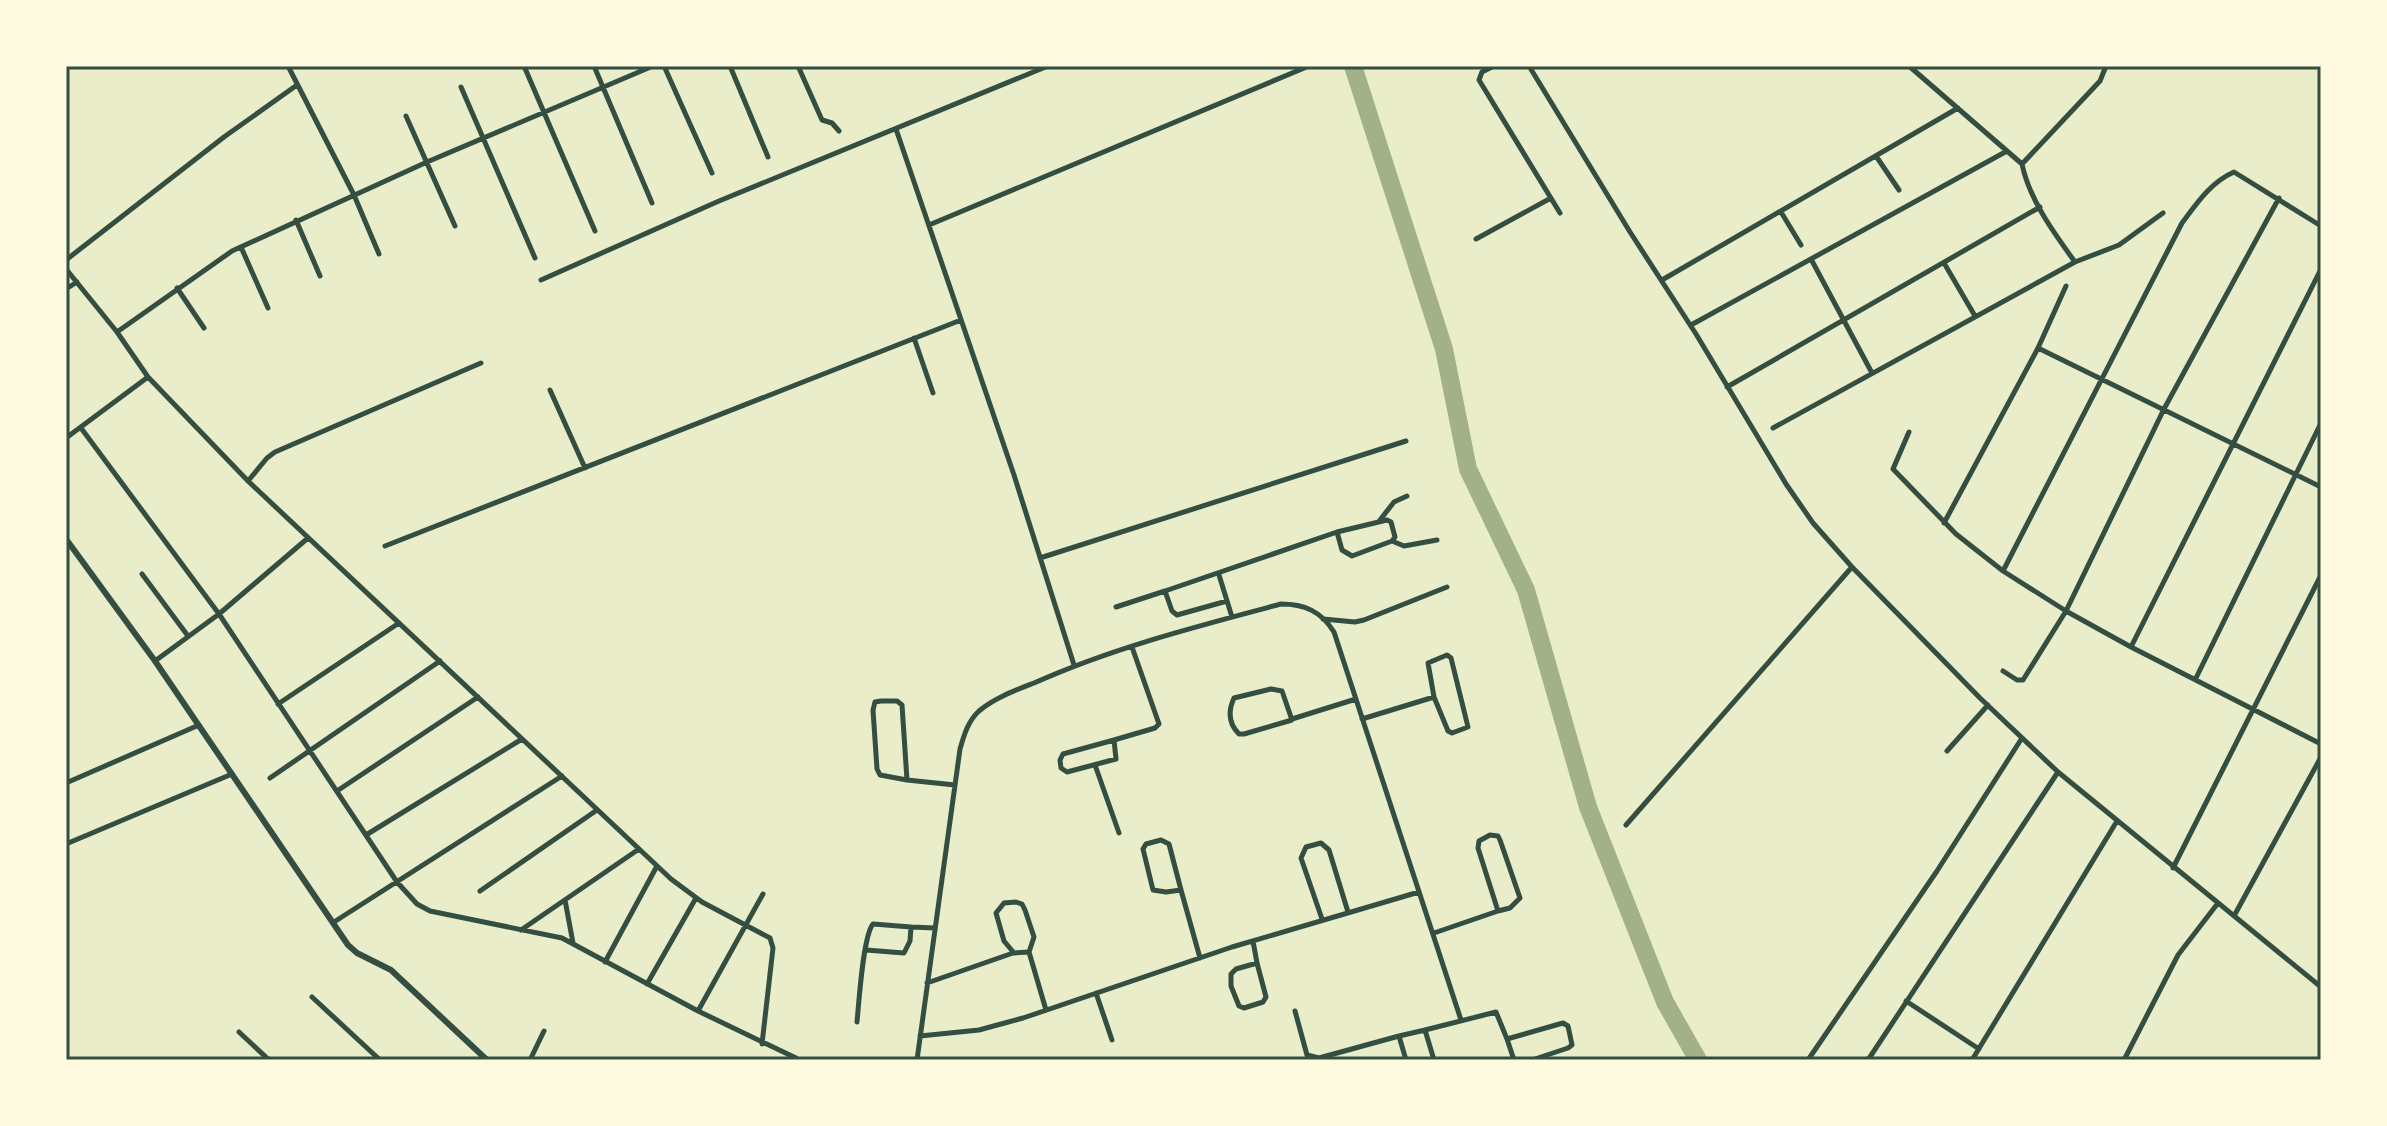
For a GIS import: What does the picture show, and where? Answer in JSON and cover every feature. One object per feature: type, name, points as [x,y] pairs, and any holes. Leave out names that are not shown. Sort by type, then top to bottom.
[{"type":"street","points":[[288,66],[354,195],[379,254]]},
{"type":"street","points":[[524,66],[595,231]]},
{"type":"street","points":[[594,66],[652,203]]},
{"type":"street","points":[[117,332],[212,263],[241,247],[427,162],[653,66]]},
{"type":"street","points":[[664,66],[712,173]]},
{"type":"street","points":[[730,66],[768,157]]},
{"type":"street","points":[[798,66],[822,120],[834,124],[839,131]]},
{"type":"street","points":[[541,280],[719,201],[1048,66]]},
{"type":"street","points":[[929,225],[1309,66]]},
{"type":"street","points":[[1529,66],[1813,523],[1852,567],[2058,772],[2321,987]]},
{"type":"street","points":[[1909,66],[2022,164],[2025,181],[2075,262]]},
{"type":"street","points":[[2022,164],[2100,81],[2106,66]]},
{"type":"street","points":[[1489,67],[1482,72],[1479,80],[1560,213]]},
{"type":"street","points":[[66,260],[224,137],[297,85]]},
{"type":"street","points":[[461,87],[535,258]]},
{"type":"street","points":[[1662,280],[1958,108]]},
{"type":"street","points":[[406,116],[455,226]]},
{"type":"street","points":[[896,129],[1074,665]]},
{"type":"street","points":[[1691,325],[2007,151]]},
{"type":"street","points":[[1876,156],[1899,190]]},
{"type":"street","points":[[2003,571],[2182,223],[2206,193],[2221,178],[2234,172],[2321,226]]},
{"type":"street","points":[[1476,239],[1551,198]]},
{"type":"street","points":[[2003,671],[2017,680],[2023,680],[2066,611],[2164,409],[2279,198]]},
{"type":"street","points":[[1727,387],[2040,207]]},
{"type":"street","points":[[1781,212],[1801,245]]},
{"type":"street","points":[[1773,428],[2075,262],[2119,245],[2163,213]]},
{"type":"street","points":[[296,220],[320,276]]},
{"type":"street","points":[[241,247],[268,308]]},
{"type":"street","points":[[1811,259],[1872,373]]},
{"type":"street","points":[[1944,263],[1975,316]]},
{"type":"street","points":[[66,269],[117,332],[148,377],[248,481],[657,866],[696,898],[770,938],[773,942],[762,1044]]},
{"type":"street","points":[[2131,647],[2321,269]]},
{"type":"street","points":[[66,289],[77,282]]},
{"type":"street","points":[[1944,523],[2038,348],[2066,286]]},
{"type":"street","points":[[177,288],[204,328]]},
{"type":"street","points":[[385,546],[961,320]]},
{"type":"street","points":[[914,338],[933,393]]},
{"type":"street","points":[[2038,348],[2321,487]]},
{"type":"street","points":[[248,481],[275,452],[481,363]]},
{"type":"street","points":[[66,438],[148,377]]},
{"type":"street","points":[[550,390],[585,468]]},
{"type":"street","points":[[2196,678],[2321,423]]},
{"type":"street","points":[[81,428],[219,614],[397,882],[417,904],[430,911],[552,935],[762,1044],[796,1058]]},
{"type":"street","points":[[1909,432],[1893,469],[1944,523],[2003,571],[2131,647],[2321,744]]},
{"type":"street","points":[[1040,558],[1406,441]]},
{"type":"street","points":[[1379,521],[1394,502],[1407,496]]},
{"type":"street","points":[[1116,607],[1219,575],[1337,532],[1379,521],[1391,522],[1395,537],[1392,541]]},
{"type":"street","points":[[1337,532],[1342,550],[1352,556],[1392,541],[1410,546],[1437,540]]},
{"type":"street","points":[[155,661],[219,614],[308,538]]},
{"type":"street","points":[[66,539],[155,661],[348,945],[391,970],[487,1060]]},
{"type":"street","points":[[1626,825],[1852,567]]},
{"type":"street","points":[[142,574],[188,636]]},
{"type":"street","points":[[1219,575],[1232,617]]},
{"type":"street","points":[[2173,868],[2321,575]]},
{"type":"street","points":[[1323,619],[1364,620],[1447,587]]},
{"type":"street","points":[[1165,591],[1172,611],[1177,615],[1227,601]]},
{"type":"street","points":[[917,1060],[960,749],[966,729],[974,717],[982,708],[1074,665],[1281,604],[1309,608],[1334,632],[1461,1020]]},
{"type":"street","points":[[278,704],[399,623]]},
{"type":"street","points":[[1114,740],[1116,759],[1067,772],[1061,768],[1063,754],[1155,728],[1159,724],[1132,647]]},
{"type":"street","points":[[1447,655],[1451,658],[1468,727],[1452,733],[1448,731],[1434,697],[1428,663],[1447,655]]},
{"type":"street","points":[[270,778],[440,661]]},
{"type":"street","points":[[1292,720],[1282,691],[1277,690],[1234,698],[1229,709],[1231,722],[1239,734],[1292,720],[1356,699]]},
{"type":"street","points":[[337,791],[478,697]]},
{"type":"street","points":[[1362,719],[1434,697]]},
{"type":"street","points":[[907,780],[902,705],[891,700],[875,702],[874,750],[880,775],[907,780],[955,785]]},
{"type":"street","points":[[1947,751],[1988,705]]},
{"type":"street","points":[[66,783],[199,725]]},
{"type":"street","points":[[1808,1060],[1937,871],[2022,738]]},
{"type":"street","points":[[366,835],[522,739]]},
{"type":"street","points":[[2234,916],[2321,757]]},
{"type":"street","points":[[1095,765],[1119,833]]},
{"type":"street","points":[[1868,1060],[2058,772]]},
{"type":"street","points":[[66,844],[233,774]]},
{"type":"street","points":[[334,922],[562,776]]},
{"type":"street","points":[[480,891],[597,810]]},
{"type":"street","points":[[1972,1060],[2117,821]]},
{"type":"street","points":[[1434,933],[1510,908],[1520,898],[1500,840],[1498,836],[1490,835],[1479,841],[1478,848],[1498,911]]},
{"type":"street","points":[[1181,890],[1153,890],[1143,855],[1146,844],[1161,840],[1169,844],[1200,958]]},
{"type":"street","points":[[1322,919],[1301,858],[1306,847],[1321,843],[1329,850],[1348,912]]},
{"type":"street","points":[[521,930],[639,849]]},
{"type":"street","points":[[605,962],[657,866]]},
{"type":"street","points":[[920,1036],[979,1030],[1322,919],[1419,892]]},
{"type":"street","points":[[698,1011],[763,894]]},
{"type":"street","points":[[647,985],[696,898]]},
{"type":"street","points":[[565,900],[574,944]]},
{"type":"street","points":[[1014,953],[1004,941],[996,913],[1010,901],[1022,904],[1034,937],[1029,952],[1046,1010]]},
{"type":"street","points":[[2124,1060],[2178,955],[2218,903]]},
{"type":"street","points":[[857,1022],[869,928],[873,924],[935,928]]},
{"type":"street","points":[[866,950],[904,953],[910,941],[911,927]]},
{"type":"street","points":[[1253,941],[1266,997],[1263,1002],[1244,1008],[1239,1006],[1231,986],[1231,974],[1236,969],[1257,963]]},
{"type":"street","points":[[927,983],[1014,953],[1029,952]]},
{"type":"street","points":[[1096,993],[1112,1040]]},
{"type":"street","points":[[312,997],[380,1060]]},
{"type":"street","points":[[1906,1001],[1979,1049]]},
{"type":"street","points":[[1295,1011],[1307,1055],[1312,1058],[1496,1012],[1514,1060]]},
{"type":"street","points":[[1507,1039],[1563,1023],[1568,1026],[1572,1045],[1532,1060]]},
{"type":"street","points":[[1425,1030],[1434,1060]]},
{"type":"street","points":[[530,1060],[544,1031]]},
{"type":"street","points":[[239,1032],[269,1060]]},
{"type":"street","points":[[1399,1036],[1406,1060]]},
{"type":"waterway","points":[[1353,66],[1444,349],[1468,469],[1526,590],[1588,807],[1665,1002],[1698,1060]]}]
